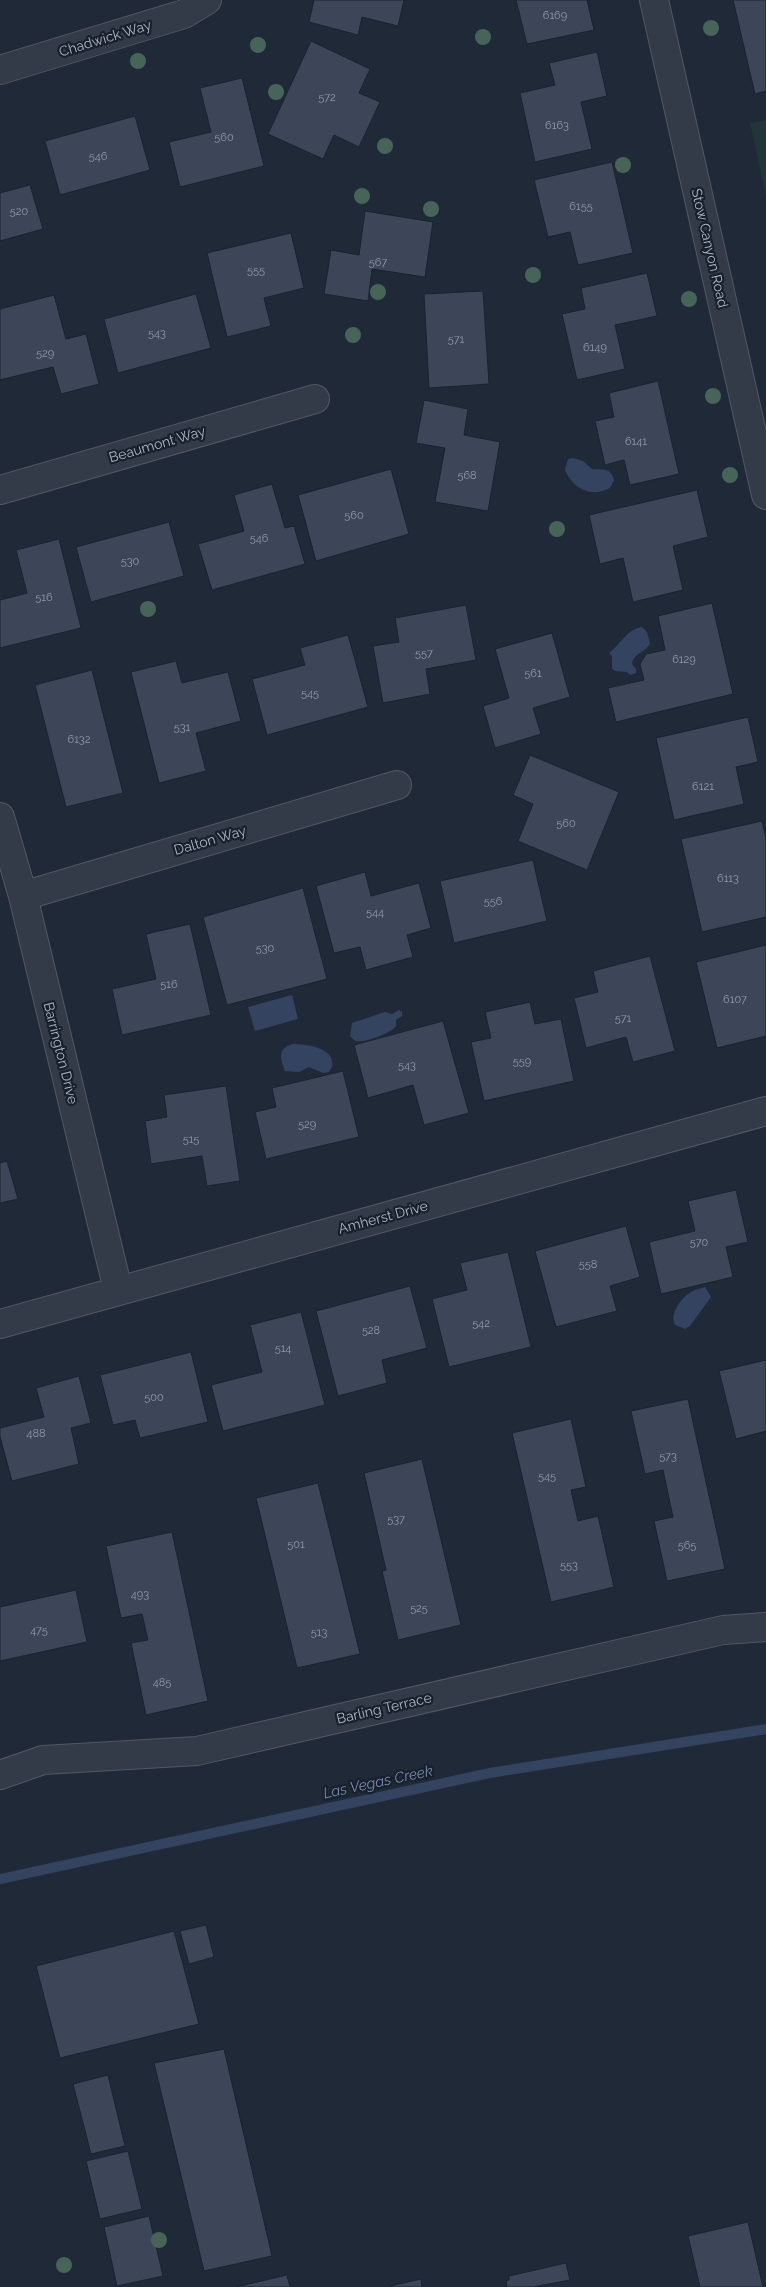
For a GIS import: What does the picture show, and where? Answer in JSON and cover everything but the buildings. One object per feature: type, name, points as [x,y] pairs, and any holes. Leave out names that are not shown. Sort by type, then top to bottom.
[{"type":"street","name":"Chadwick Way","points":[[0,70],[184,14],[207,0]]},
{"type":"street","name":"Stow Canyon Road","points":[[654,0],[766,495]]},
{"type":"street","name":"Beaumont Way","points":[[0,490],[315,399]]},
{"type":"street","name":"Dalton Way","points":[[23,896],[397,785]]},
{"type":"street","name":"Barrington Drive","points":[[0,817],[23,896],[118,1290]]},
{"type":"street","name":"Amherst Drive","points":[[0,1324],[766,1112]]},
{"type":"street","name":"Barling Terrace","points":[[0,1775],[43,1760],[197,1751],[723,1630],[766,1627]]},
{"type":"green space","points":[[766,120],[766,195],[750,123]]},
{"type":"water","points":[[573,458],[583,461],[592,469],[609,471],[614,480],[610,488],[603,491],[590,492],[578,487],[568,477],[565,470],[568,459]]},
{"type":"water","points":[[642,627],[647,632],[650,644],[633,660],[632,664],[636,669],[636,673],[630,675],[627,672],[615,671],[612,668],[612,656],[609,653],[628,634]]},
{"type":"water","points":[[292,995],[298,1019],[255,1031],[248,1007]]},
{"type":"water","points":[[399,1010],[402,1012],[402,1016],[396,1020],[396,1026],[384,1034],[360,1041],[355,1041],[350,1036],[352,1023],[385,1012],[392,1014]]},
{"type":"water","points":[[293,1044],[313,1046],[325,1051],[330,1055],[332,1061],[332,1067],[329,1072],[323,1073],[309,1067],[299,1072],[285,1071],[281,1054],[284,1048]]},
{"type":"water","points":[[705,1287],[711,1297],[690,1326],[685,1329],[675,1325],[675,1311],[681,1301],[689,1293]]},
{"type":"waterway","name":"Las Vegas Creek","points":[[0,1879],[490,1773],[766,1729]]}]
